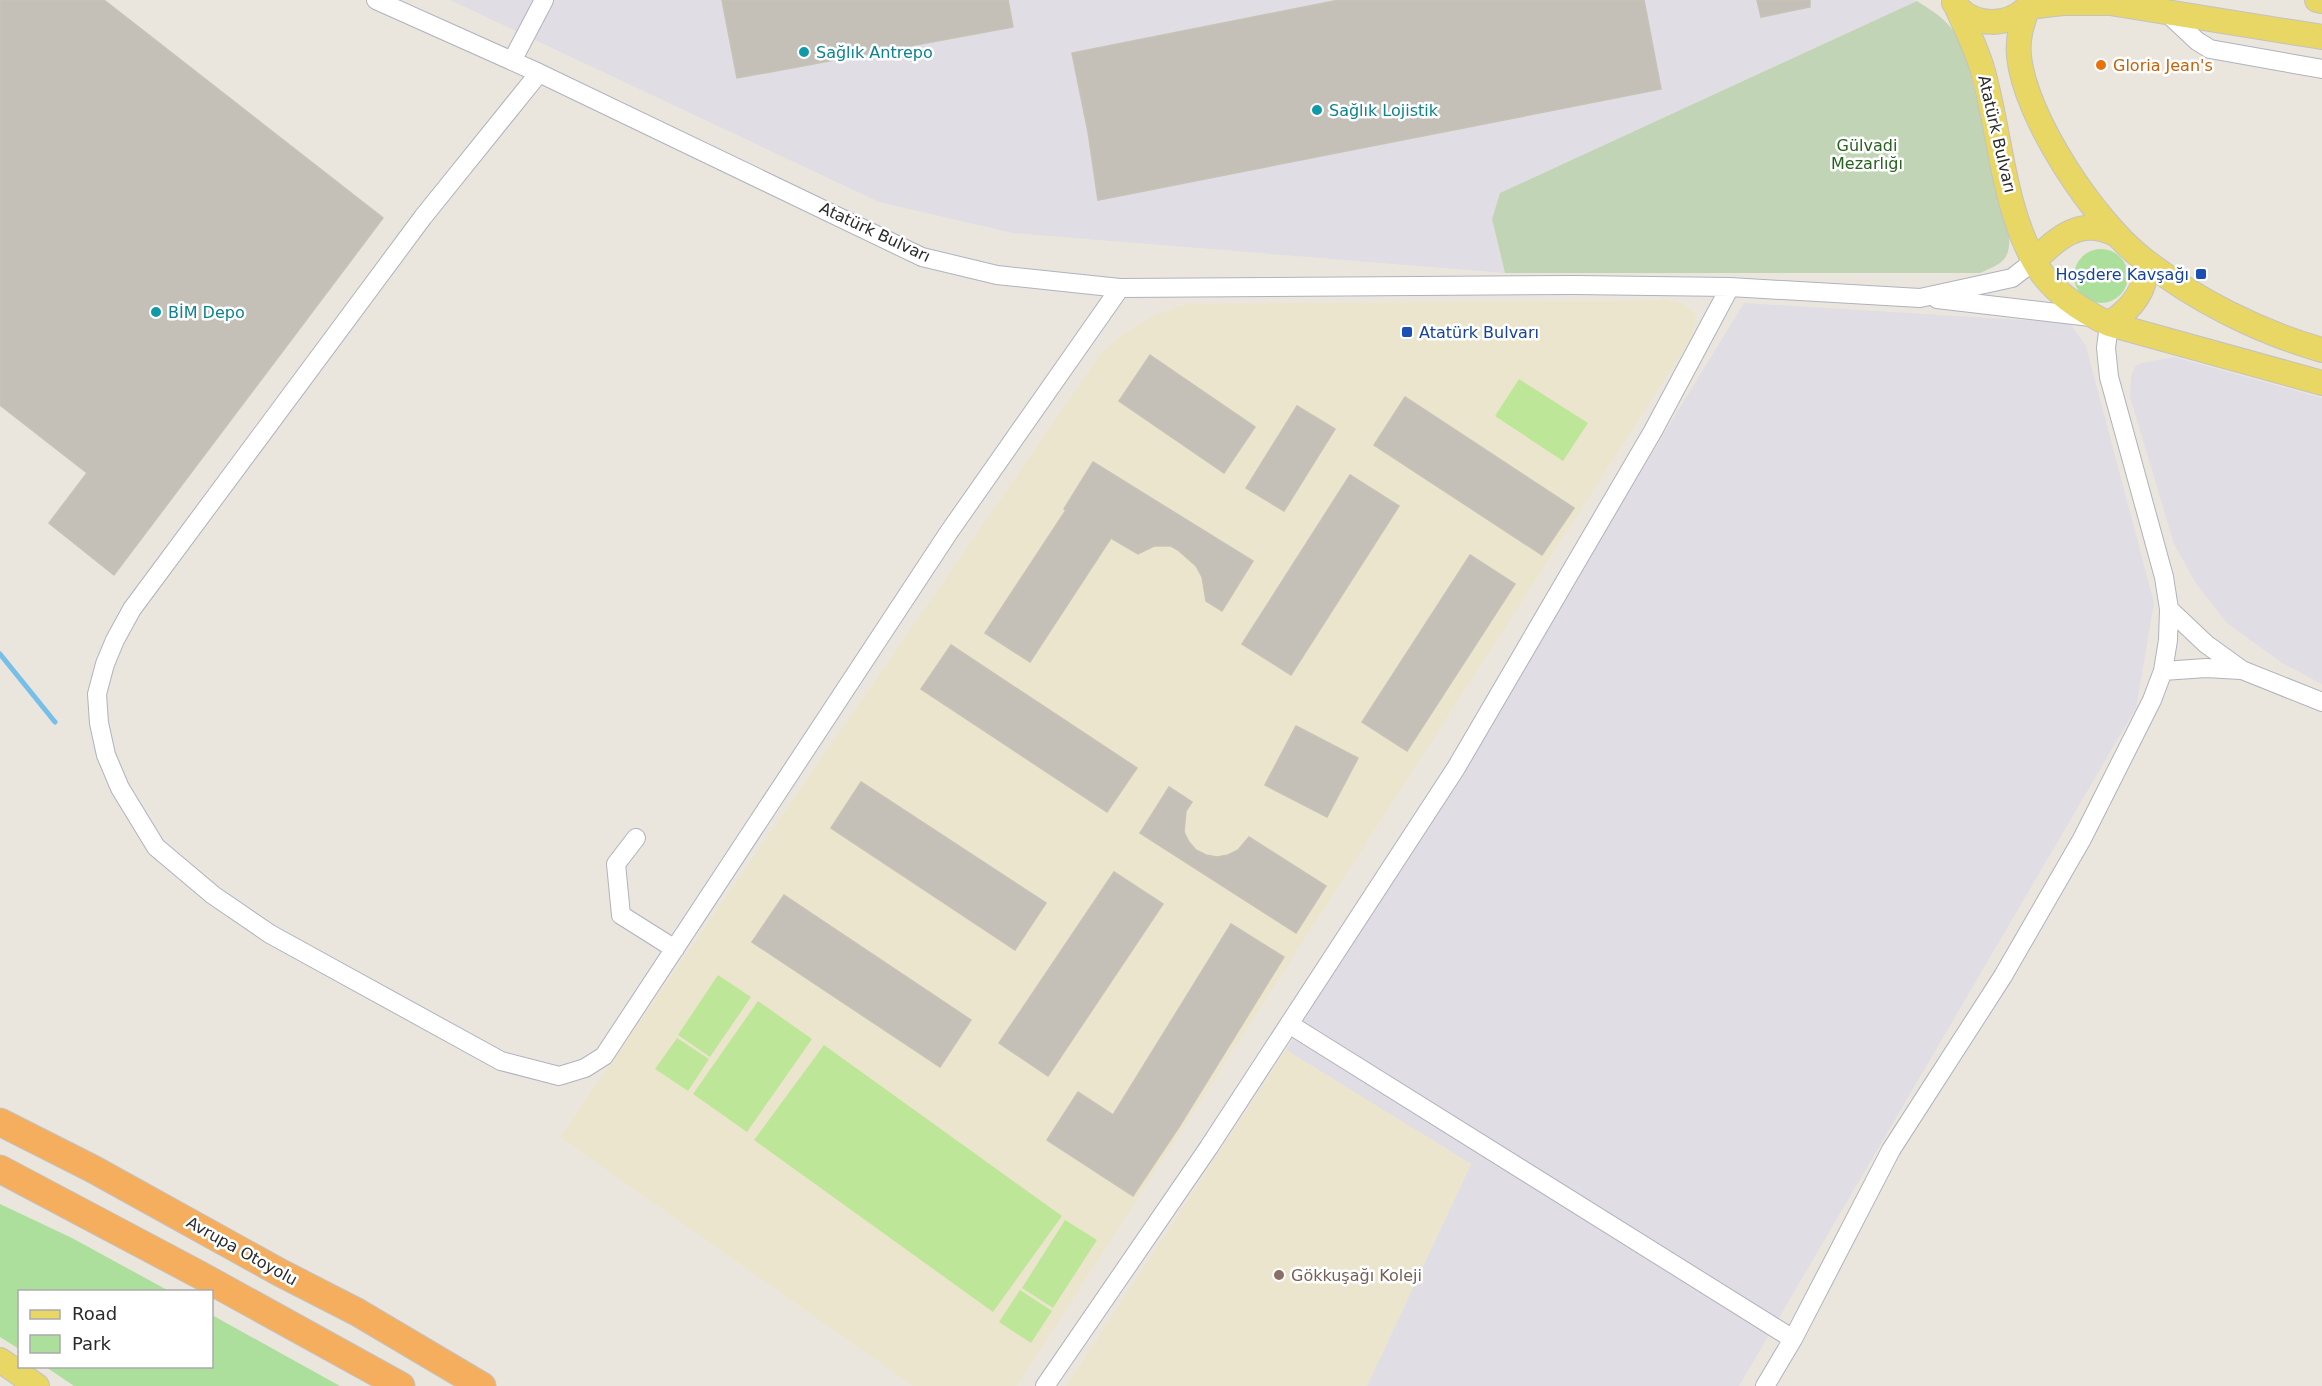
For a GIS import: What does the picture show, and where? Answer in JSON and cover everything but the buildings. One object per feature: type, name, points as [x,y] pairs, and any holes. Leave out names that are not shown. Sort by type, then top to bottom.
[{"type":"highway","name":"Avrupa Otoyolu","points":[[0,1122],[357,1312],[482,1386]]},
{"type":"highway","points":[[0,1169],[198,1274],[400,1386]]},
{"type":"main road","points":[[2317,0],[2322,1]]},
{"type":"main road","points":[[1950,3],[1978,20],[2001,22],[2016,17],[2031,4],[2095,2],[2166,11],[2322,37]]},
{"type":"main road","name":"Atatürk Bulvarı","points":[[1950,3],[1981,66],[2010,193],[2024,240],[2034,261],[2067,299],[2102,320],[2322,383]]},
{"type":"main road","points":[[2031,4],[2019,31],[2019,54],[2021,72],[2033,108],[2051,144],[2089,200],[2117,234],[2142,259],[2205,300],[2239,319],[2322,350]]},
{"type":"main road","points":[[2034,261],[2058,239],[2076,230],[2100,227],[2117,234]]},
{"type":"main road","points":[[2102,320],[2124,314],[2136,299],[2145,275],[2142,259]]},
{"type":"main road","points":[[0,1360],[38,1386]]},
{"type":"street","name":"Atatürk Bulvarı","points":[[376,0],[539,73],[922,257],[997,275],[1120,288],[1574,285],[1730,287],[1920,298],[2102,320]]},
{"type":"street","points":[[512,61],[544,0]]},
{"type":"street","points":[[2166,11],[2197,41],[2210,49],[2322,69]]},
{"type":"street","points":[[539,73],[416,226],[132,609],[105,664],[97,694],[99,723],[106,755],[120,788],[134,814],[156,846],[182,870],[270,934],[501,1061],[560,1076],[585,1068],[604,1056],[949,532],[1120,288]]},
{"type":"street","name":"Atatürk Bulvarı","points":[[1920,298],[2012,278],[2034,261]]},
{"type":"street","points":[[1045,1386],[1209,1147],[1456,768],[1653,431],[1730,287]]},
{"type":"street","points":[[1765,1386],[1793,1339],[1891,1150],[2003,976],[2082,839],[2152,700],[2163,672],[2168,640],[2169,609],[2164,577],[2109,377],[2102,320]]},
{"type":"street","points":[[2169,609],[2206,644],[2242,670],[2322,702]]},
{"type":"street","points":[[2163,672],[2206,668],[2242,670]]},
{"type":"street","points":[[636,838],[616,864],[621,915],[675,949]]},
{"type":"street","points":[[1289,1024],[1793,1339]]},
{"type":"shaded area","points":[[450,0],[1917,1],[1500,193],[1492,219],[1505,273],[1013,233],[879,202]]},
{"type":"shaded area","points":[[1669,300],[1683,303],[1695,313],[1696,321],[1690,340],[1017,1386],[913,1386],[560,1137],[1102,352],[1119,337],[1156,314],[1189,304]]},
{"type":"shaded area","points":[[1744,303],[2070,323],[2086,346],[2154,603],[2136,708],[1739,1386],[1367,1386],[1471,1164],[1286,1050]]},
{"type":"shaded area","points":[[2174,357],[2322,398],[2322,684],[2282,663],[2227,623],[2195,582],[2174,544],[2130,397],[2131,377],[2135,366]]},
{"type":"shaded area","name":"Gökkuşağı Koleji","points":[[1286,1050],[1471,1164],[1367,1386],[1066,1386]]},
{"type":"green space","name":"Gülvadi Mezarlığı","points":[[1917,1],[1946,22],[1956,34],[1965,52],[2009,233],[2009,249],[2000,263],[1980,273],[1505,273],[1492,219],[1500,193]]},
{"type":"green space","points":[[2101,249],[2111,251],[2120,257],[2126,266],[2128,276],[2126,286],[2120,295],[2111,301],[2101,303],[2091,301],[2082,295],[2076,286],[2074,276],[2076,266],[2082,257],[2091,251]]},
{"type":"green space","points":[[1519,379],[1588,423],[1563,461],[1495,416]]},
{"type":"green space","points":[[718,975],[751,997],[710,1057],[678,1035]]},
{"type":"green space","points":[[758,1001],[812,1039],[747,1132],[693,1094]]},
{"type":"green space","points":[[677,1038],[709,1059],[688,1091],[655,1069]]},
{"type":"green space","points":[[824,1045],[1062,1216],[993,1312],[754,1140]]},
{"type":"green space","points":[[0,1204],[72,1238],[167,1290],[18,1290],[18,1348],[0,1337]]},
{"type":"green space","points":[[1065,1220],[1097,1240],[1053,1308],[1022,1288]]},
{"type":"green space","points":[[1020,1290],[1052,1311],[1031,1343],[999,1322]]},
{"type":"green space","points":[[213,1316],[340,1386],[74,1386],[47,1368],[213,1368]]},
{"type":"waterway","points":[[0,654],[55,722]]},
{"type":"place","name":"Sağlık Antrepo","points":[[804,52]]},
{"type":"place","name":"Gloria Jean's","points":[[2101,65]]},
{"type":"place","name":"Sağlık Lojistik","points":[[1317,110]]},
{"type":"place","name":"Hoşdere Kavşağı","points":[[2201,274]]},
{"type":"place","name":"BİM Depo","points":[[156,312]]},
{"type":"place","name":"Atatürk Bulvarı","points":[[1407,332]]},
{"type":"place","name":"Gökkuşağı Koleji","points":[[1279,1275]]}]
